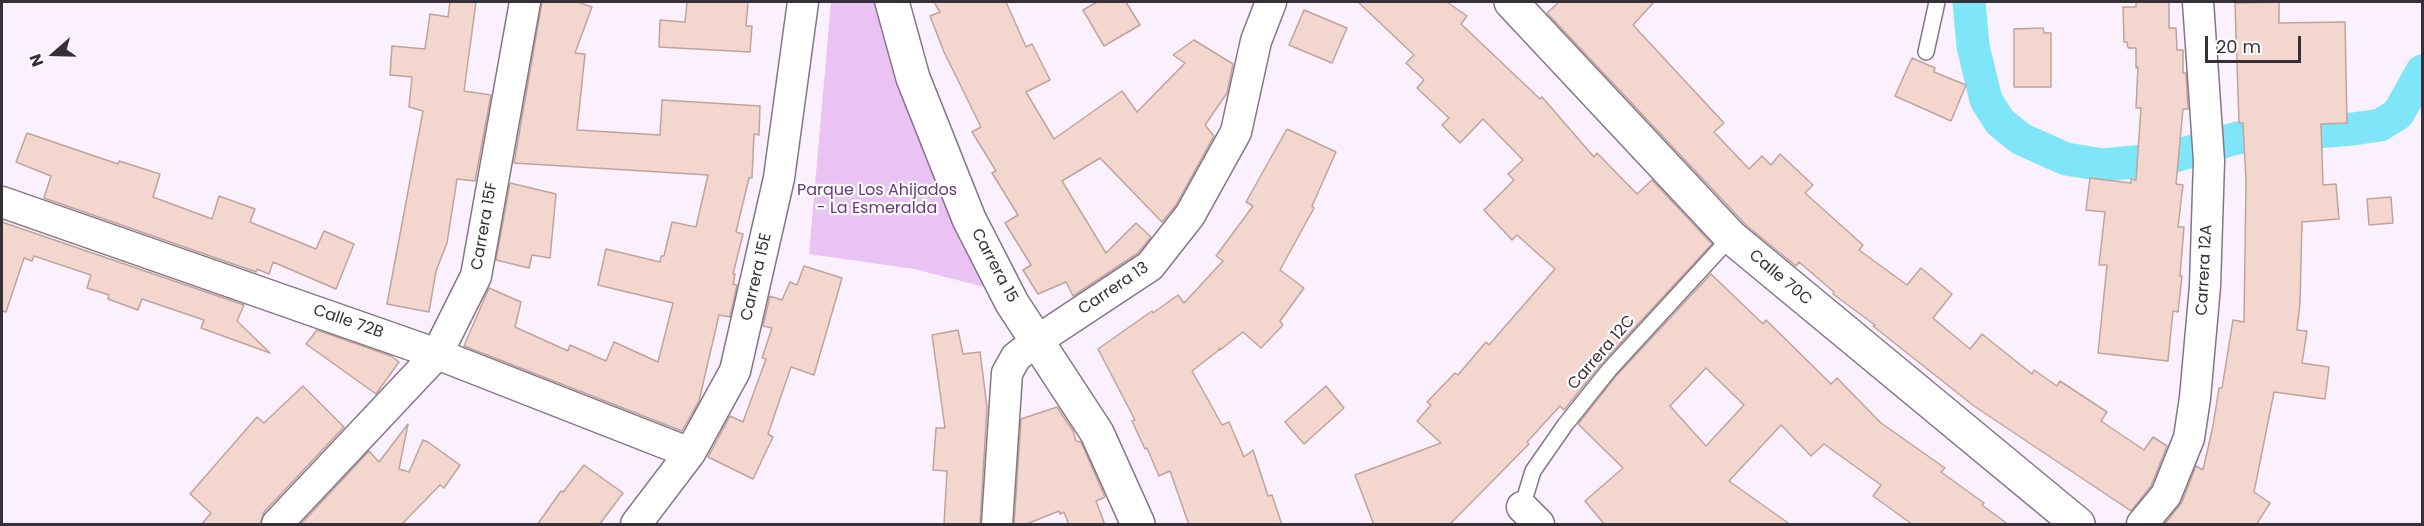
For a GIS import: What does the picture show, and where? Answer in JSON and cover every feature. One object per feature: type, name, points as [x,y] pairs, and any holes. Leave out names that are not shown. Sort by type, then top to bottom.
[{"type":"street","name":"Carrera 15F","points":[[277,525],[437,354],[476,276],[525,2]]},
{"type":"street","name":"Carrera 15E","points":[[636,525],[690,453],[735,371],[779,178],[802,2]]},
{"type":"street","name":"Carrera 15","points":[[892,2],[913,78],[969,219],[1012,303],[1038,340]]},
{"type":"street","name":"Carrera 13","points":[[1038,340],[1150,266],[1190,215],[1236,132],[1256,41],[1271,2]]},
{"type":"street","name":"Calle 70C","points":[[1511,2],[1731,237],[2078,525]]},
{"type":"street","name":"Carrera 12A","points":[[2142,525],[2166,495],[2189,438],[2195,399],[2205,286],[2208,146],[2198,2]]},
{"type":"street","name":"Calle 72B","points":[[2,202],[437,354],[690,453]]},
{"type":"street","points":[[997,525],[1007,373],[1016,357],[1038,340],[1096,433],[1138,525]]},
{"type":"lane","points":[[1926,52],[1937,2]]},
{"type":"lane","name":"Carrera 12C","points":[[1531,516],[1533,471],[1565,425],[1609,370],[1731,237]]},
{"type":"green space","name":"Parque Los Ahijados - La Esmeralda","points":[[831,2],[876,2],[906,98],[959,239],[985,287],[914,269],[809,254]]},
{"type":"building","points":[[450,2],[476,2],[464,91],[491,95],[475,181],[457,179],[447,243],[436,271],[429,312],[387,304],[423,111],[409,107],[412,77],[390,75],[392,46],[425,49],[430,14],[448,17]]},
{"type":"building","points":[[542,2],[578,2],[592,7],[575,53],[585,54],[577,130],[660,135],[662,100],[760,106],[759,135],[754,134],[752,178],[749,178],[736,232],[743,234],[733,274],[735,274],[733,284],[737,285],[730,317],[719,315],[699,401],[682,431],[464,346],[489,288],[521,302],[515,327],[568,351],[570,345],[606,361],[614,342],[658,362],[673,303],[598,285],[606,249],[660,262],[661,256],[664,256],[672,222],[696,227],[708,175],[514,163]]},
{"type":"building","points":[[687,2],[748,2],[746,26],[752,26],[750,52],[659,47],[660,20],[685,22]]},
{"type":"building","points":[[934,2],[1006,2],[1026,47],[1032,44],[1050,80],[1026,92],[1054,139],[1122,91],[1137,112],[1185,63],[1173,55],[1194,40],[1233,64],[1227,93],[1205,125],[1214,136],[1176,205],[1162,222],[1100,158],[1062,181],[1106,253],[1136,223],[1151,237],[1138,253],[1073,296],[1066,282],[1038,294],[1023,270],[1031,265],[1005,223],[1018,215],[992,173],[996,171],[972,132],[981,127],[944,52],[930,16],[940,12]]},
{"type":"building","points":[[1097,2],[1126,2],[1140,25],[1104,46],[1083,10]]},
{"type":"building","points":[[1358,2],[1447,2],[1467,16],[1461,24],[1540,99],[1542,97],[1594,157],[1597,153],[1637,194],[1652,180],[1712,244],[1602,363],[1564,410],[1560,406],[1527,442],[1529,444],[1449,525],[1374,525],[1355,475],[1441,443],[1417,421],[1431,405],[1427,402],[1455,373],[1458,375],[1486,342],[1489,345],[1555,269],[1517,235],[1512,240],[1484,210],[1514,180],[1508,174],[1523,160],[1483,119],[1460,143],[1442,125],[1449,118],[1417,88],[1424,80],[1406,63],[1414,55]]},
{"type":"building","points":[[1559,2],[1654,2],[1633,25],[1724,123],[1714,132],[1749,169],[1762,156],[1771,165],[1780,154],[1813,185],[1805,193],[1863,245],[1859,250],[1907,285],[1921,268],[1952,294],[1933,318],[1970,349],[1982,334],[2032,374],[2034,370],[2057,386],[2060,381],[2107,412],[2101,421],[2144,450],[2153,437],[2167,446],[2151,486],[2131,511],[1974,406],[1873,326],[1875,325],[1833,294],[1834,292],[1799,262],[1796,266],[1747,226],[1547,13]]},
{"type":"building","points":[[2136,2],[2169,2],[2169,28],[2176,28],[2177,50],[2183,50],[2183,73],[2186,73],[2188,109],[2183,109],[2176,184],[2183,185],[2178,227],[2184,227],[2180,276],[2182,276],[2178,312],[2173,311],[2168,361],[2098,353],[2107,265],[2099,265],[2105,212],[2086,210],[2090,178],[2131,183],[2131,179],[2136,180],[2141,108],[2136,108],[2138,67],[2136,68],[2136,48],[2128,48],[2127,42],[2124,42],[2123,7],[2136,7]]},
{"type":"building","points":[[2279,2],[2279,23],[2345,22],[2347,123],[2321,124],[2323,185],[2336,184],[2339,219],[2302,222],[2297,330],[2307,331],[2302,363],[2329,367],[2325,399],[2274,392],[2254,492],[2270,503],[2256,525],[2164,525],[2182,502],[2196,466],[2203,470],[2219,388],[2222,388],[2233,320],[2244,322],[2246,182],[2243,123],[2239,123],[2235,3]]},
{"type":"building","points":[[1304,10],[1347,28],[1332,63],[1289,45]]},
{"type":"building","points":[[2043,28],[2044,33],[2051,33],[2051,87],[2014,87],[2014,29]]},
{"type":"building","points":[[1912,58],[1935,68],[1934,72],[1966,85],[1951,121],[1895,96]]},
{"type":"building","points":[[1287,129],[1336,152],[1312,206],[1314,208],[1280,270],[1304,288],[1280,321],[1283,325],[1261,348],[1243,332],[1220,350],[1219,348],[1192,371],[1222,425],[1229,422],[1244,457],[1253,450],[1268,496],[1272,495],[1282,525],[1189,525],[1170,471],[1159,476],[1132,421],[1135,420],[1098,349],[1178,295],[1184,303],[1223,261],[1216,256],[1253,206],[1246,202]]},
{"type":"building","points":[[27,133],[118,164],[119,161],[160,174],[153,197],[212,219],[219,196],[255,209],[250,222],[316,249],[324,231],[354,244],[336,289],[273,262],[269,274],[257,269],[256,272],[44,198],[51,176],[16,162]]},
{"type":"building","points":[[510,183],[556,194],[550,258],[532,255],[529,268],[496,260]]},
{"type":"building","points":[[2391,197],[2393,223],[2369,225],[2367,199]]},
{"type":"building","points":[[2,222],[244,305],[237,321],[270,353],[201,328],[204,320],[142,299],[138,310],[108,299],[109,295],[87,288],[91,275],[34,256],[32,261],[24,258],[6,312],[2,311]]},
{"type":"building","points":[[804,266],[842,278],[814,375],[791,367],[768,434],[773,437],[753,479],[708,457],[730,416],[743,422],[766,359],[762,358],[772,328],[763,326],[770,296],[782,300],[790,282],[797,285]]},
{"type":"building","points":[[1711,274],[1763,324],[1766,320],[1831,384],[1837,378],[1881,423],[1945,468],[1941,472],[1984,503],[1982,505],[2009,525],[1913,525],[1873,496],[1881,485],[1824,444],[1811,456],[1781,425],[1729,481],[1791,525],[1605,525],[1585,501],[1623,468],[1578,424],[1616,376]],"holes":[[[1706,368],[1744,405],[1706,446],[1670,406]]]},
{"type":"building","points":[[317,330],[391,356],[399,362],[376,394],[306,344]]},
{"type":"building","points":[[958,330],[963,354],[980,352],[987,407],[980,525],[944,525],[947,471],[933,470],[936,428],[945,428],[932,335]]},
{"type":"building","points":[[303,386],[344,427],[264,512],[260,525],[201,525],[211,513],[190,494],[257,417],[264,423]]},
{"type":"building","points":[[1326,386],[1344,408],[1304,444],[1285,422]]},
{"type":"building","points":[[1057,407],[1073,431],[1076,441],[1081,442],[1105,497],[1096,501],[1105,525],[1069,525],[1064,512],[1060,514],[1059,511],[1024,525],[1014,525],[1021,419]]},
{"type":"building","points":[[408,424],[399,469],[409,472],[423,440],[428,442],[460,465],[444,488],[440,485],[401,525],[300,525],[369,451],[379,462]]},
{"type":"building","points":[[584,465],[623,493],[599,525],[537,525],[561,491],[563,492]]},
{"type":"waterway","points":[[1969,2],[1973,46],[1986,100],[2000,122],[2021,139],[2066,159],[2103,165],[2165,159],[2237,138],[2380,125],[2398,114],[2422,71]]}]
